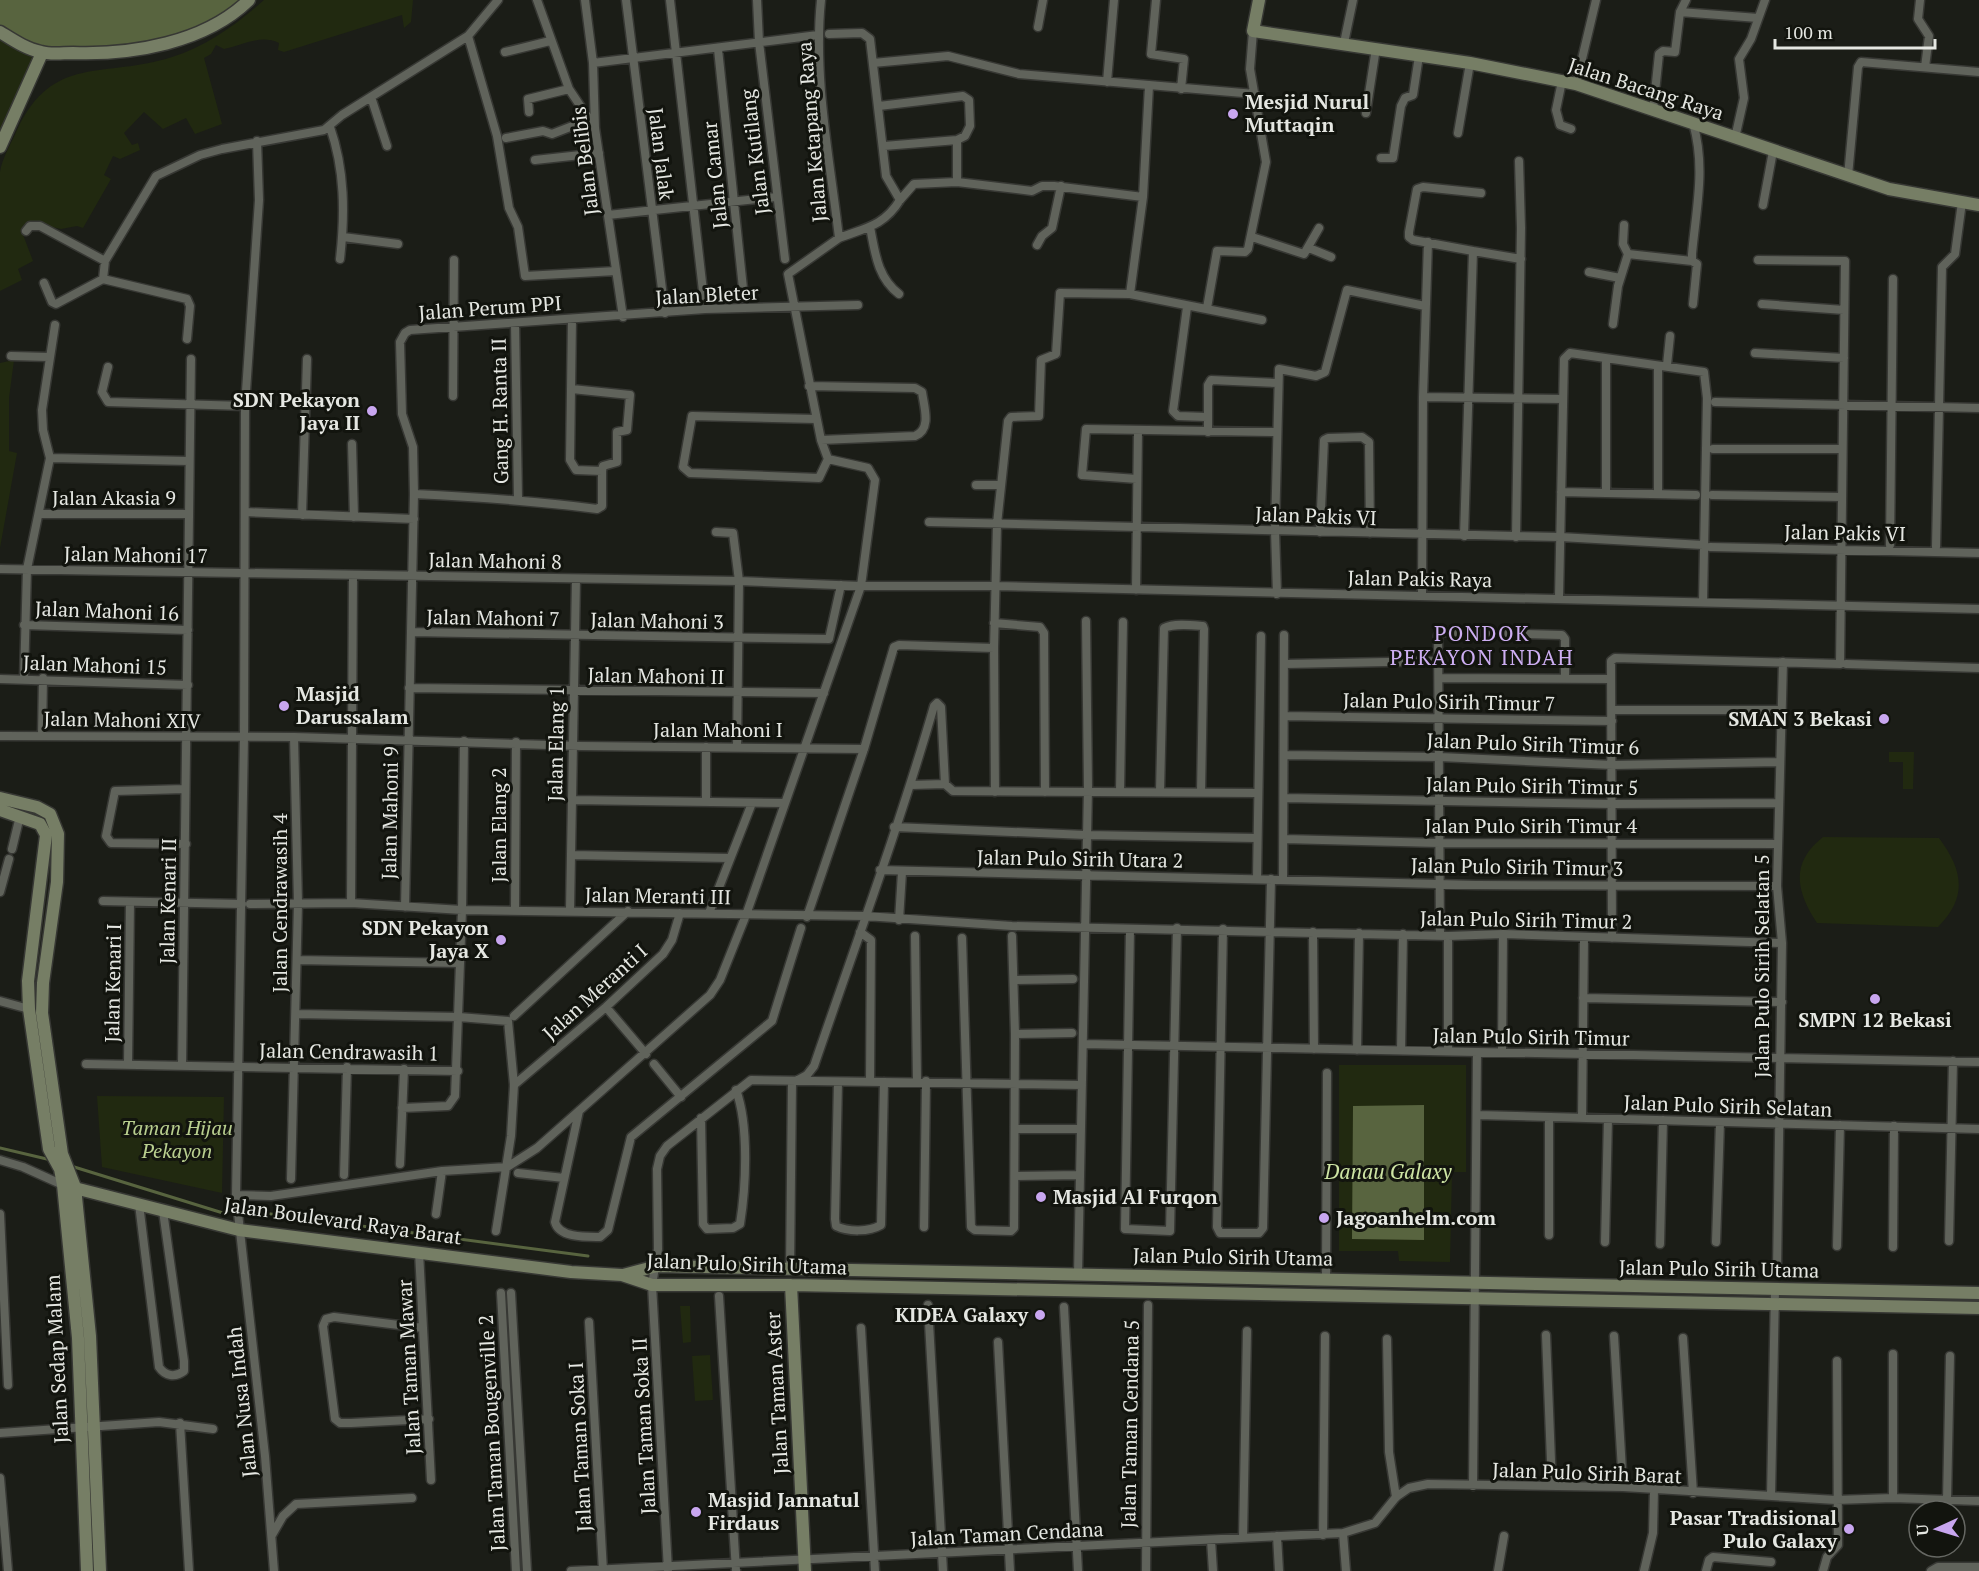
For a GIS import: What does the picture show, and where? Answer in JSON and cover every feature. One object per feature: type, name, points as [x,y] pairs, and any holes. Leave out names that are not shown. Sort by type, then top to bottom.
[{"type":"main road","points":[[0,32],[17,43],[42,52],[93,54],[136,49],[174,41],[214,24],[249,0]]},
{"type":"main road","points":[[1254,31],[1258,0]]},
{"type":"main road","name":"Jalan Bacang Raya","points":[[1254,31],[1470,63],[1576,84],[1621,97],[1653,111],[1888,189],[1979,205]]},
{"type":"main road","points":[[0,147],[42,52]]},
{"type":"main road","name":"Jalan Sedap Malam","points":[[0,798],[44,811],[55,822],[58,834],[57,882],[43,983],[42,1013],[62,1154],[69,1186],[78,1338],[100,1571]]},
{"type":"main road","points":[[0,810],[40,824],[46,835],[28,981],[29,1009]]},
{"type":"main road","points":[[36,923],[51,926]]},
{"type":"main road","name":"Jalan Sedap Malam","points":[[29,1009],[49,1149],[66,1171]]},
{"type":"main road","name":"Jalan Boulevard Raya Barat","points":[[69,1186],[162,1210],[239,1225],[419,1252],[622,1275]]},
{"type":"main road","name":"Jalan Pulo Sirih Utama","points":[[622,1275],[657,1266],[1979,1293]]},
{"type":"main road","points":[[834,1286],[835,1270]]},
{"type":"main road","name":"Jalan Pulo Sirih Utama","points":[[622,1275],[652,1285],[791,1285],[1979,1308]]},
{"type":"main road","name":"Jalan Taman Aster","points":[[791,1285],[805,1565]]},
{"type":"main road","name":"Jalan Sedap Malam","points":[[86,1428],[87,1571]]},
{"type":"street","points":[[103,279],[105,261],[156,176],[200,155],[330,127],[342,116],[468,36],[498,0]]},
{"type":"street","points":[[537,0],[569,89],[595,128]]},
{"type":"street","name":"Jalan Belibis","points":[[585,0],[593,63],[595,128],[623,317]]},
{"type":"street","name":"Jalan Jalak","points":[[626,0],[664,313]]},
{"type":"street","points":[[670,0],[704,300]]},
{"type":"street","name":"Jalan Kutilang","points":[[757,0],[759,42],[785,259]]},
{"type":"street","name":"Jalan Ketapang Raya","points":[[794,307],[788,274],[790,270],[839,238],[818,35],[821,0]]},
{"type":"street","points":[[1038,27],[1043,0]]},
{"type":"street","points":[[1107,82],[1114,0]]},
{"type":"street","points":[[1156,0],[1151,54],[1184,59],[1181,89]]},
{"type":"street","points":[[1344,43],[1353,0]]},
{"type":"street","points":[[1576,84],[1596,0]]},
{"type":"street","points":[[1653,111],[1659,54],[1663,51],[1676,52],[1680,12],[1686,0]]},
{"type":"street","points":[[1735,138],[1744,98],[1740,59],[1765,0]]},
{"type":"street","points":[[1921,0],[1918,19],[1929,36],[1925,67]]},
{"type":"street","points":[[1680,12],[1758,18]]},
{"type":"street","points":[[1207,308],[1217,251],[1246,252],[1252,237],[1266,162],[1249,61],[1254,31]]},
{"type":"street","points":[[829,34],[868,35],[879,106],[886,176],[900,200]]},
{"type":"street","points":[[593,63],[818,35]]},
{"type":"street","points":[[468,36],[497,136],[509,208],[518,227],[525,276],[616,271]]},
{"type":"street","points":[[505,52],[550,41]]},
{"type":"street","points":[[1366,113],[1376,48]]},
{"type":"street","name":"Jalan Camar","points":[[718,49],[744,298]]},
{"type":"street","points":[[873,63],[948,56],[1019,74],[1255,94]]},
{"type":"street","points":[[1381,158],[1393,158],[1401,106],[1405,98],[1413,95],[1419,56]]},
{"type":"street","points":[[1848,176],[1858,65],[1864,62],[1979,72]]},
{"type":"street","points":[[1458,133],[1470,63]]},
{"type":"street","points":[[1562,81],[1556,117],[1560,125],[1571,129]]},
{"type":"street","points":[[1131,294],[1143,197],[1149,86]]},
{"type":"street","points":[[529,112],[528,99],[569,89]]},
{"type":"street","points":[[371,97],[387,146]]},
{"type":"street","points":[[879,106],[966,97],[969,100],[970,126],[965,136],[957,140],[884,146]]},
{"type":"street","points":[[506,138],[543,131],[552,134],[588,120]]},
{"type":"street","points":[[1692,261],[1700,168],[1700,146],[1693,123]]},
{"type":"street","points":[[330,127],[341,162],[343,237],[340,259]]},
{"type":"street","points":[[957,140],[957,182]]},
{"type":"street","name":"Jalan Nusa Indah","points":[[257,141],[258,211],[245,406],[246,904],[236,1195],[274,1571]]},
{"type":"street","points":[[1763,206],[1773,151]]},
{"type":"street","points":[[535,160],[599,153]]},
{"type":"street","points":[[1516,537],[1521,259],[1519,161]]},
{"type":"street","points":[[839,238],[888,218],[914,184],[957,182],[1032,190],[1042,186],[1061,186],[1143,197]]},
{"type":"street","points":[[1037,245],[1042,236],[1052,228],[1061,186]]},
{"type":"street","points":[[1481,193],[1423,187],[1417,189],[1409,237],[1521,259]]},
{"type":"street","points":[[608,215],[776,197]]},
{"type":"street","points":[[1936,547],[1937,405],[1942,267],[1956,254],[1962,202]]},
{"type":"street","points":[[1613,324],[1620,278],[1628,254],[1623,244],[1624,225]]},
{"type":"street","points":[[26,231],[30,226],[40,226],[105,261]]},
{"type":"street","points":[[870,227],[880,271],[899,294]]},
{"type":"street","points":[[1252,237],[1301,254],[1309,248],[1319,228]]},
{"type":"street","points":[[343,237],[398,244]]},
{"type":"street","points":[[1422,596],[1423,398],[1428,242]]},
{"type":"street","points":[[1309,248],[1331,257]]},
{"type":"street","points":[[1464,536],[1473,251]]},
{"type":"street","points":[[1628,254],[1692,261],[1697,264],[1693,304]]},
{"type":"street","points":[[453,396],[454,260]]},
{"type":"street","points":[[1612,939],[1611,660],[1615,658],[1840,664],[1845,261],[1758,260]]},
{"type":"street","points":[[1589,272],[1620,278]]},
{"type":"street","points":[[44,283],[52,302],[56,304],[103,279],[187,299],[190,306],[187,339]]},
{"type":"street","points":[[1890,545],[1893,279]]},
{"type":"street","points":[[1277,594],[1275,531],[1277,383],[1281,368],[1316,376],[1325,372],[1347,290],[1425,306]]},
{"type":"street","points":[[995,792],[994,623],[997,524],[1008,419],[1039,416],[1041,360],[1056,354],[1060,293],[1131,294],[1187,307],[1207,308],[1262,320]]},
{"type":"street","points":[[1762,304],[1844,310]]},
{"type":"street","name":"Jalan Bleter","points":[[623,317],[664,313],[858,305]]},
{"type":"street","points":[[794,307],[816,419],[828,459],[819,478],[690,472],[683,467],[692,416],[816,419]]},
{"type":"street","points":[[1187,307],[1173,411],[1176,416],[1207,417]]},
{"type":"street","name":"Jalan Perum PPI","points":[[414,519],[413,447],[402,414],[400,342],[410,330],[623,317]]},
{"type":"street","points":[[572,319],[571,464],[576,470],[602,471]]},
{"type":"street","name":"Gang H. Ranta II","points":[[515,323],[518,499]]},
{"type":"street","points":[[24,678],[27,569],[50,458],[42,421],[55,325]]},
{"type":"street","points":[[1658,494],[1663,365],[1670,336]]},
{"type":"street","points":[[1559,597],[1563,399],[1566,355],[1570,353],[1606,360],[1698,369],[1707,377],[1707,546],[1702,602]]},
{"type":"street","points":[[1755,353],[1844,358]]},
{"type":"street","points":[[11,356],[50,357]]},
{"type":"street","name":"Jalan Kenari II","points":[[182,1065],[191,359]]},
{"type":"street","points":[[302,515],[307,359]]},
{"type":"street","points":[[1606,360],[1606,492]]},
{"type":"street","points":[[108,367],[102,392],[108,402],[245,406]]},
{"type":"street","points":[[1208,432],[1208,384],[1212,380],[1277,383]]},
{"type":"street","points":[[809,386],[906,386],[920,390],[926,425],[922,433],[915,436],[821,440]]},
{"type":"street","points":[[414,494],[518,499],[537,504],[600,508],[603,466],[617,462],[617,432],[627,430],[630,395],[572,389]]},
{"type":"street","points":[[1423,398],[1563,399]]},
{"type":"street","points":[[1715,402],[1937,405],[1979,408]]},
{"type":"street","points":[[1137,479],[1085,476],[1080,472],[1086,429],[1277,432]]},
{"type":"street","points":[[1136,590],[1138,430]]},
{"type":"street","points":[[1320,532],[1324,440],[1362,438],[1369,443],[1370,533]]},
{"type":"street","points":[[352,444],[354,517]]},
{"type":"street","points":[[1713,449],[1842,449]]},
{"type":"street","points":[[50,458],[189,461]]},
{"type":"street","points":[[236,1195],[271,1196],[442,1171],[507,1167],[532,1152],[646,1054],[714,990],[746,915],[861,586],[875,480],[868,468],[828,459]]},
{"type":"street","points":[[976,485],[1000,485]]},
{"type":"street","points":[[1561,492],[1696,495]]},
{"type":"street","points":[[1713,495],[1842,497]]},
{"type":"street","points":[[246,512],[414,519]]},
{"type":"street","name":"Jalan Akasia 9","points":[[39,514],[189,514]]},
{"type":"street","name":"Jalan Mahoni 9","points":[[405,906],[414,519]]},
{"type":"street","name":"Jalan Pakis VI","points":[[929,522],[1137,526],[1422,536],[1560,537],[1707,546],[1979,553]]},
{"type":"street","points":[[716,532],[727,530],[734,535],[739,581],[737,747]]},
{"type":"street","name":"Jalan Mahoni 17","points":[[0,569],[353,575]]},
{"type":"street","points":[[351,903],[354,738],[353,575]]},
{"type":"street","name":"Jalan Mahoni 8","points":[[353,575],[739,581]]},
{"type":"street","name":"Jalan Elang 1","points":[[570,910],[576,579]]},
{"type":"street","name":"Jalan Pakis Raya","points":[[739,581],[861,586],[995,586],[1277,594],[1559,597],[1979,609]]},
{"type":"street","name":"Jalan Mahoni 3","points":[[574,636],[830,639],[841,585]]},
{"type":"street","points":[[1078,1274],[1088,792],[1086,621]]},
{"type":"street","points":[[1120,792],[1123,622]]},
{"type":"street","points":[[994,623],[1040,627],[1044,633],[1045,792]]},
{"type":"street","name":"Jalan Mahoni 16","points":[[24,625],[188,630]]},
{"type":"street","points":[[1160,791],[1164,628],[1192,625],[1203,626],[1204,629],[1201,792]]},
{"type":"street","points":[[1448,1052],[1439,843],[1438,635],[1442,632],[1562,635],[1565,639],[1565,678]]},
{"type":"street","name":"Jalan Mahoni 7","points":[[411,633],[574,636]]},
{"type":"street","points":[[1283,879],[1284,635]]},
{"type":"street","points":[[1257,878],[1256,838],[1262,636]]},
{"type":"street","points":[[807,917],[896,646],[994,648]]},
{"type":"street","points":[[1285,664],[1438,661]]},
{"type":"street","name":"Jalan Pulo Sirih Selatan 5","points":[[1777,1270],[1782,943],[1777,886],[1783,662]]},
{"type":"street","points":[[1846,664],[1979,668],[1979,662]]},
{"type":"street","points":[[42,735],[43,678]]},
{"type":"street","name":"Jalan Mahoni 15","points":[[0,679],[43,678],[188,685]]},
{"type":"street","points":[[1439,678],[1611,679]]},
{"type":"street","name":"Jalan Mahoni II","points":[[409,688],[824,693]]},
{"type":"street","points":[[790,1269],[792,1082],[807,1075],[814,1066],[894,827],[911,785],[934,706],[937,703],[941,707],[945,784]]},
{"type":"street","points":[[1612,710],[1782,710]]},
{"type":"street","name":"Jalan Pulo Sirih Timur 7","points":[[1285,716],[1612,721]]},
{"type":"street","name":"Jalan Mahoni XIV","points":[[0,736],[244,736],[408,741]]},
{"type":"street","name":"Jalan Cendrawasih 4","points":[[291,1179],[298,903],[294,737]]},
{"type":"street","name":"Jalan Mahoni I","points":[[408,741],[864,749]]},
{"type":"street","points":[[402,1108],[449,1105],[455,1096],[458,1071],[464,741]]},
{"type":"street","name":"Jalan Elang 2","points":[[515,909],[516,742]]},
{"type":"street","points":[[706,747],[706,802]]},
{"type":"street","name":"Jalan Pulo Sirih Timur 6","points":[[1285,755],[1440,757],[1613,765],[1779,762]]},
{"type":"street","points":[[911,785],[945,784],[953,791],[995,792],[1257,793]]},
{"type":"street","points":[[185,789],[115,791],[106,836],[111,843],[186,844]]},
{"type":"street","name":"Jalan Pulo Sirih Timur 5","points":[[1284,798],[1613,804],[1778,803]]},
{"type":"street","points":[[572,800],[784,803]]},
{"type":"street","points":[[709,913],[752,803]]},
{"type":"street","points":[[12,849],[20,816]]},
{"type":"street","points":[[894,827],[1086,835],[1256,838]]},
{"type":"street","name":"Jalan Pulo Sirih Timur 4","points":[[1284,839],[1439,843],[1778,844]]},
{"type":"street","points":[[571,855],[729,858]]},
{"type":"street","points":[[0,892],[9,859]]},
{"type":"street","name":"Jalan Pulo Sirih Utara 2","points":[[880,870],[1086,877],[1257,878]]},
{"type":"street","points":[[899,920],[902,872]]},
{"type":"street","name":"Jalan Pulo Sirih Timur 3","points":[[1257,878],[1440,884],[1777,886]]},
{"type":"street","points":[[1222,929],[1217,1227],[1220,1233],[1259,1233],[1263,1228],[1271,879]]},
{"type":"street","name":"Jalan Meranti III","points":[[103,901],[185,904],[351,903],[462,910],[628,911],[807,917],[865,916],[899,920],[1085,928]]},
{"type":"street","name":"Jalan Kenari I","points":[[128,1065],[130,902]]},
{"type":"street","points":[[514,1016],[628,911]]},
{"type":"street","name":"Jalan Meranti I","points":[[514,1085],[606,1007],[667,949],[680,913]]},
{"type":"street","points":[[579,1111],[556,1217],[558,1229],[574,1234],[604,1236],[608,1230],[631,1137],[772,1021],[801,928]]},
{"type":"street","name":"Jalan Pulo Sirih Timur 2","points":[[1085,928],[1269,930],[1444,936],[1503,934],[1782,943]]},
{"type":"street","points":[[1130,929],[1125,1229],[1170,1231],[1177,928]]},
{"type":"street","points":[[860,932],[871,940],[870,1082]]},
{"type":"street","points":[[1313,932],[1314,1049]]},
{"type":"street","points":[[1357,1050],[1359,933]]},
{"type":"street","points":[[1401,1050],[1403,934]]},
{"type":"street","points":[[1502,1052],[1503,934]]},
{"type":"street","points":[[915,936],[922,1081],[924,1227]]},
{"type":"street","points":[[962,938],[970,1227],[975,1230],[1011,1231],[1014,1228],[1015,1176],[1015,980],[1012,936]]},
{"type":"street","points":[[1582,1118],[1584,938]]},
{"type":"street","points":[[297,960],[460,963]]},
{"type":"street","points":[[1015,980],[1073,979]]},
{"type":"street","points":[[1583,998],[1782,1002]]},
{"type":"street","points":[[0,1001],[29,1009]]},
{"type":"street","points":[[606,1007],[646,1054]]},
{"type":"street","points":[[296,1014],[459,1017],[508,1021],[514,1085],[507,1167],[496,1231]]},
{"type":"street","points":[[1015,1034],[1072,1033]]},
{"type":"street","name":"Jalan Pulo Sirih Timur","points":[[1083,1044],[1979,1062]]},
{"type":"street","points":[[1473,1486],[1477,1052]]},
{"type":"street","points":[[1949,1241],[1953,1061]]},
{"type":"street","name":"Jalan Cendrawasih 1","points":[[86,1064],[347,1067],[458,1071]]},
{"type":"street","points":[[654,1064],[681,1097]]},
{"type":"street","points":[[344,1174],[347,1067]]},
{"type":"street","points":[[400,1164],[404,1069]]},
{"type":"street","points":[[1326,1278],[1327,1073]]},
{"type":"street","name":"Jalan Taman Soka II","points":[[668,1568],[652,1285],[657,1266],[659,1200],[657,1169],[660,1156],[667,1146],[751,1080],[1082,1085]]},
{"type":"street","points":[[838,1082],[835,1219],[837,1226],[844,1230],[874,1229],[880,1225],[884,1082]]},
{"type":"street","points":[[701,1118],[703,1224],[707,1229],[733,1228],[740,1224],[743,1171],[743,1110],[736,1090]]},
{"type":"street","name":"Jalan Pulo Sirih Selatan","points":[[1477,1115],[1979,1129]]},
{"type":"street","points":[[1549,1117],[1549,1235]]},
{"type":"street","points":[[1605,1242],[1608,1119]]},
{"type":"street","points":[[1660,1244],[1663,1120]]},
{"type":"street","points":[[1716,1242],[1720,1122]]},
{"type":"street","points":[[1837,1246],[1840,1125]]},
{"type":"street","points":[[1893,1247],[1894,1126]]},
{"type":"street","points":[[1015,1129],[1081,1129]]},
{"type":"street","points":[[0,1160],[69,1186]]},
{"type":"street","points":[[436,1214],[442,1171]]},
{"type":"street","points":[[518,1173],[564,1178]]},
{"type":"street","points":[[1015,1176],[1080,1175]]},
{"type":"street","points":[[139,1204],[159,1366],[163,1373],[169,1376],[179,1375],[184,1371],[162,1210]]},
{"type":"street","points":[[0,1214],[8,1385]]},
{"type":"street","name":"Jalan Taman Mawar","points":[[419,1252],[431,1480]]},
{"type":"street","points":[[1771,1496],[1775,1290]]},
{"type":"street","name":"Jalan Taman Bougenville 2","points":[[501,1293],[516,1571]]},
{"type":"street","name":"Jalan Taman Bougenville 2","points":[[511,1293],[527,1571]]},
{"type":"street","points":[[719,1296],[736,1567]]},
{"type":"street","points":[[928,1305],[942,1571]]},
{"type":"street","name":"Jalan Taman Cendana 5","points":[[1146,1571],[1148,1305]]},
{"type":"street","points":[[1064,1307],[1078,1571]]},
{"type":"street","points":[[423,1328],[334,1317],[326,1319],[323,1326],[335,1419],[340,1423],[351,1423],[429,1419]]},
{"type":"street","name":"Jalan Taman Soka I","points":[[589,1322],[603,1570]]},
{"type":"street","points":[[861,1329],[875,1571]]},
{"type":"street","points":[[1243,1538],[1247,1331]]},
{"type":"street","points":[[1546,1335],[1552,1486]]},
{"type":"street","points":[[1323,1535],[1325,1336]]},
{"type":"street","points":[[1614,1336],[1623,1487]]},
{"type":"street","points":[[1683,1338],[1693,1493]]},
{"type":"street","points":[[1387,1339],[1389,1452],[1396,1497]]},
{"type":"street","points":[[998,1342],[1010,1571]]},
{"type":"street","points":[[1893,1354],[1893,1498]]},
{"type":"street","points":[[1947,1499],[1950,1356]]},
{"type":"street","points":[[1823,1571],[1827,1557],[1838,1545],[1837,1361]]},
{"type":"street","points":[[0,1433],[159,1422],[213,1429]]},
{"type":"street","points":[[180,1423],[189,1571]]},
{"type":"street","points":[[0,1478],[9,1571]]},
{"type":"street","name":"Jalan Pulo Sirih Barat","points":[[1211,1540],[1343,1533],[1377,1521],[1396,1497],[1409,1488],[1428,1484],[1623,1487],[1836,1500],[1920,1499]]},
{"type":"street","points":[[1644,1571],[1653,1533],[1654,1490]]},
{"type":"street","points":[[272,1536],[283,1516],[296,1504],[412,1498]]},
{"type":"street","points":[[1343,1533],[1346,1571]]},
{"type":"street","points":[[1277,1536],[1279,1571]]},
{"type":"street","points":[[1498,1571],[1504,1536]]},
{"type":"street","points":[[1211,1540],[1213,1571]]},
{"type":"street","name":"Jalan Taman Cendana","points":[[571,1571],[805,1565],[874,1557],[1211,1540]]},
{"type":"street","points":[[1706,1571],[1708,1560],[1713,1557],[1771,1562]]},
{"type":"street","points":[[1931,1571],[1938,1567],[1979,1568]]},
{"type":"green space","points":[[264,0],[413,0],[411,22],[404,28],[402,15],[284,52],[278,50],[279,43],[265,40],[252,41],[224,49],[216,45],[211,54],[204,58],[222,124],[195,134],[186,118],[163,129],[144,112],[124,133],[132,145],[138,143],[140,150],[120,159],[113,156],[104,175],[111,179],[83,228],[77,226],[61,229],[29,222],[22,232],[33,261],[18,269],[22,280],[0,291],[0,172],[7,150],[31,106],[47,89],[64,79],[83,73],[148,63],[197,47],[232,26]]},
{"type":"green space","points":[[0,32],[42,53],[0,147]]},
{"type":"green space","points":[[14,360],[9,398],[9,451],[17,453],[0,548],[0,363]]},
{"type":"green space","points":[[1889,752],[1914,752],[1913,789],[1903,789],[1903,762],[1889,762]]},
{"type":"green space","points":[[1823,837],[1939,838],[1953,861],[1959,883],[1958,894],[1948,916],[1938,927],[1817,923],[1804,900],[1800,878],[1805,857]]},
{"type":"green space","points":[[1339,1065],[1466,1065],[1466,1172],[1452,1172],[1450,1262],[1399,1261],[1398,1251],[1339,1251]]},
{"type":"green space","name":"Taman Hijau Pekayon","points":[[97,1096],[224,1097],[222,1193],[102,1167]]},
{"type":"green space","points":[[680,1306],[690,1306],[691,1342],[683,1343]]},
{"type":"green space","points":[[710,1355],[713,1400],[695,1401],[692,1356]]},
{"type":"water","points":[[0,0],[249,0],[174,41],[42,53],[0,32]]},
{"type":"water","name":"Danau Galaxy","points":[[1424,1105],[1424,1240],[1352,1239],[1353,1106]]},
{"type":"waterway","points":[[0,1148],[51,1160]]},
{"type":"waterway","points":[[71,1166],[223,1213],[248,1211],[588,1256]]},
{"type":"place","name":"Mesjid Nurul Muttaqin","points":[[1233,114]]},
{"type":"place","name":"SDN Pekayon Jaya II","points":[[372,411]]},
{"type":"place","name":"Masjid Darussalam","points":[[284,706]]},
{"type":"place","name":"SMAN 3 Bekasi","points":[[1884,719]]},
{"type":"place","name":"SDN Pekayon Jaya X","points":[[501,940]]},
{"type":"place","name":"SMPN 12 Bekasi","points":[[1875,999]]},
{"type":"place","name":"Masjid Al Furqon","points":[[1041,1197]]},
{"type":"place","name":"Jagoanhelm.com","points":[[1324,1218]]},
{"type":"place","name":"KIDEA Galaxy","points":[[1040,1315]]},
{"type":"place","name":"Masjid Jannatul Firdaus","points":[[696,1512]]},
{"type":"place","name":"Pasar Tradisional Pulo Galaxy","points":[[1849,1529]]},
{"type":"district","name":"PONDOK PEKAYON INDAH","points":[[1482,646]]}]
